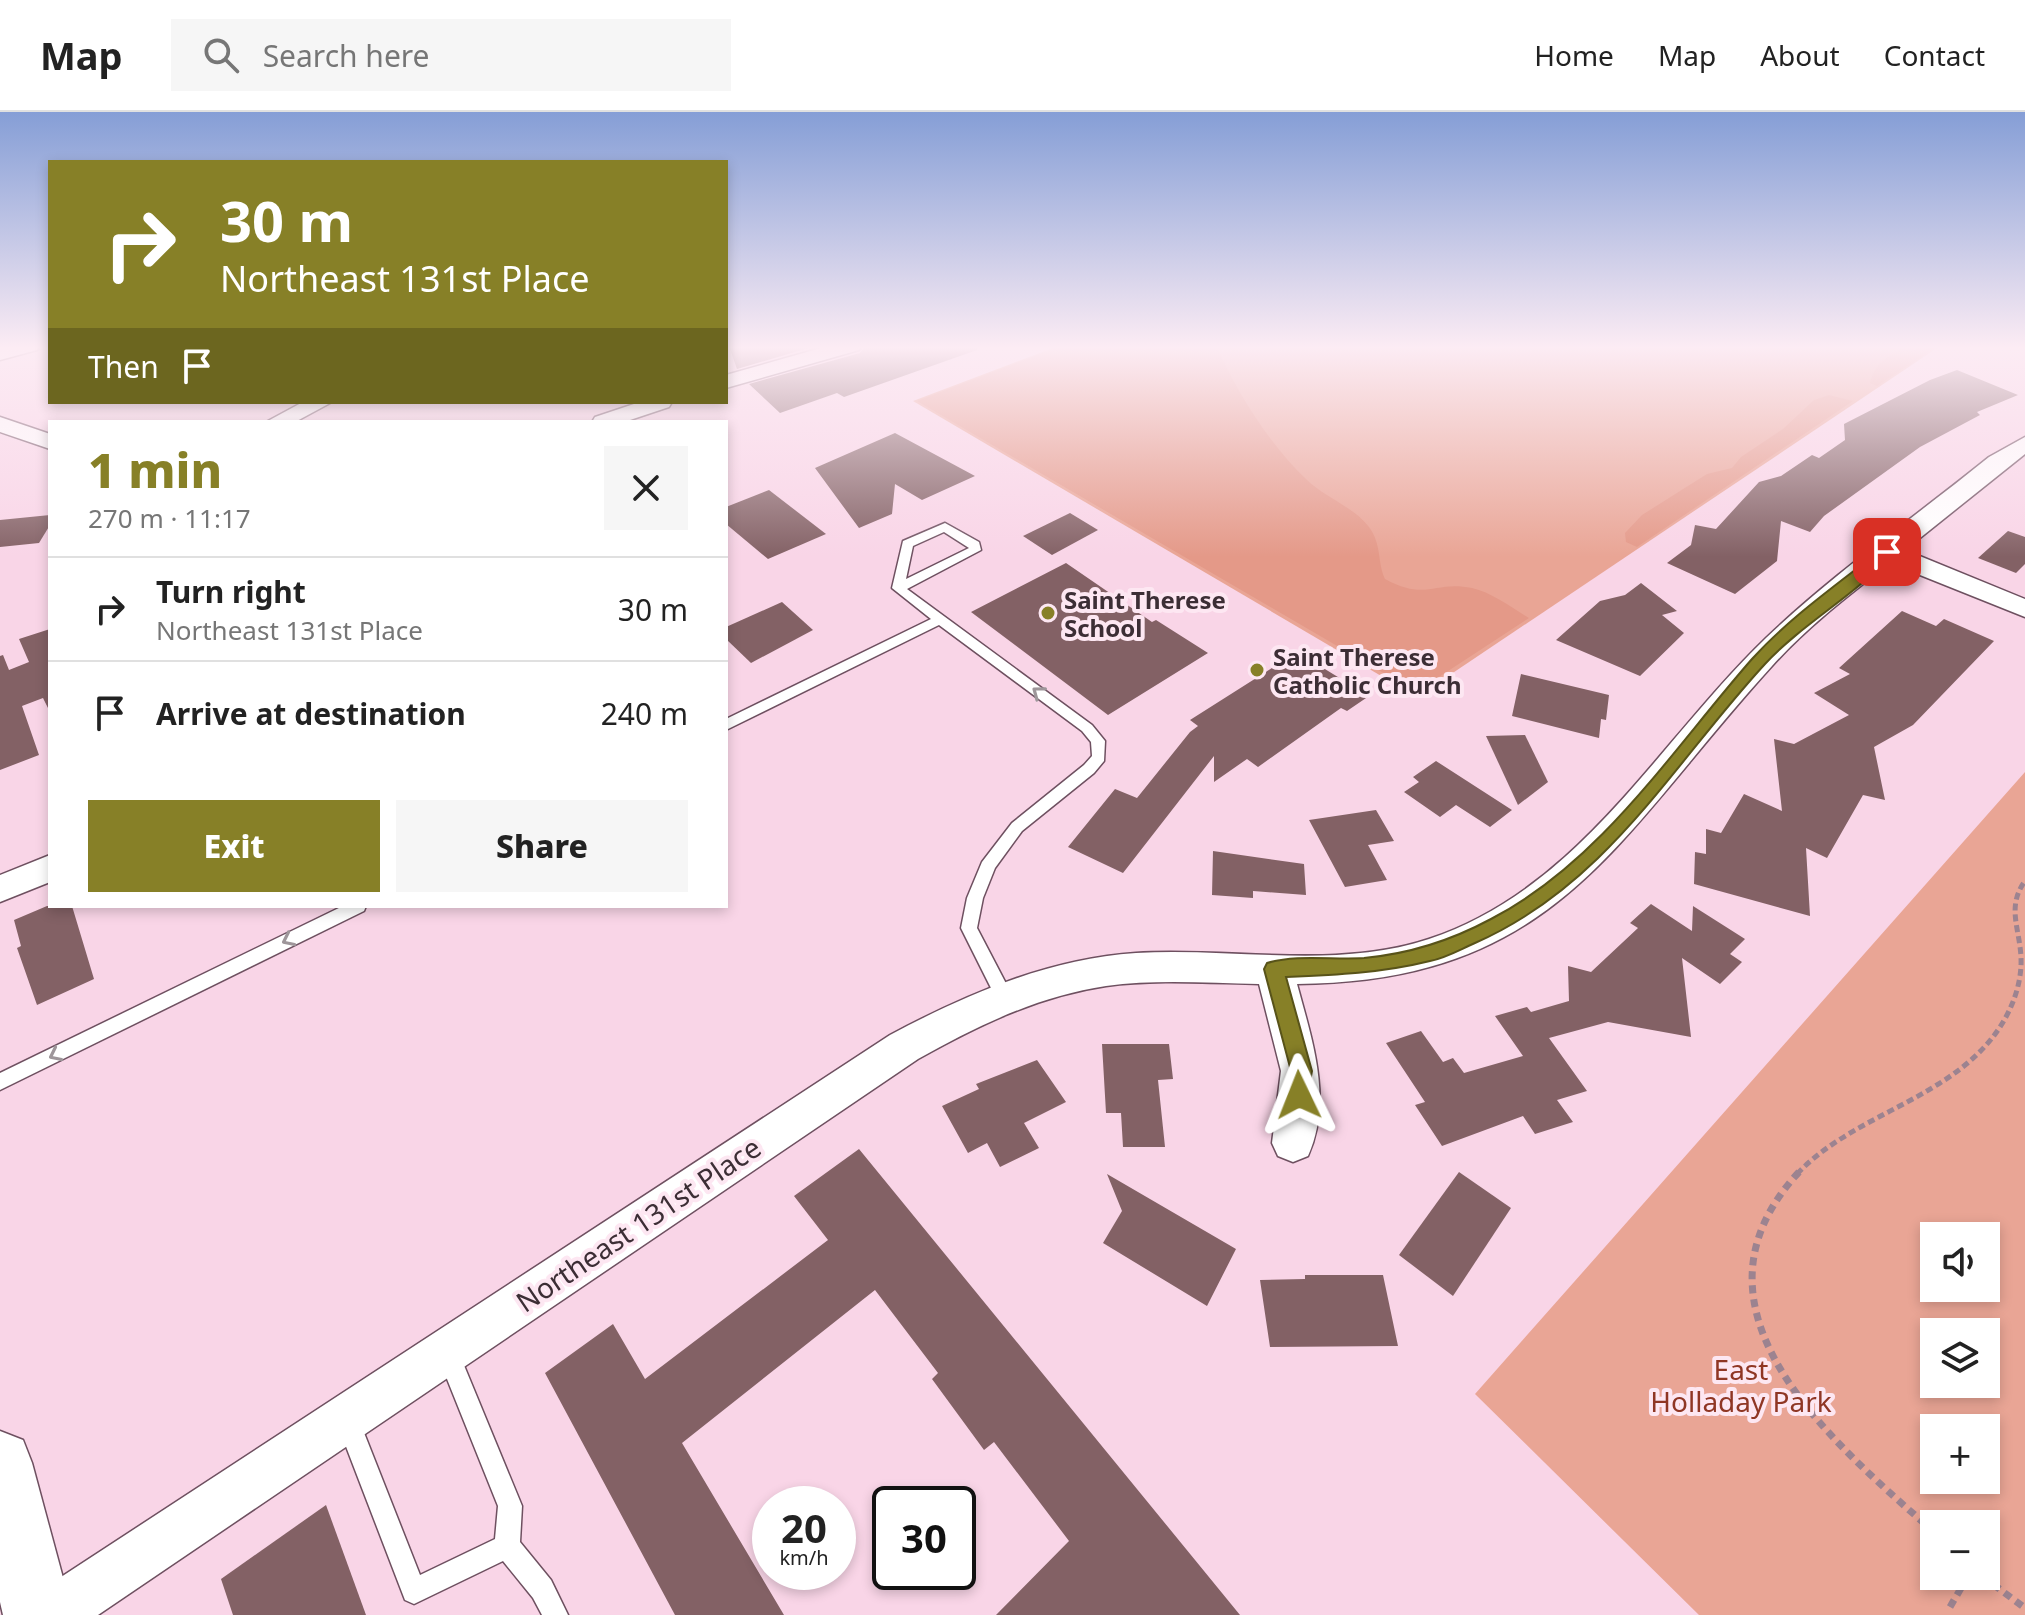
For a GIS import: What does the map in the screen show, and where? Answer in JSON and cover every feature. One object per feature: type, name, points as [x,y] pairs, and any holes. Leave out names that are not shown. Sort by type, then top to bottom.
[{"type":"main road","points":[[0,1463],[38,1615]]},
{"type":"street","points":[[0,424],[48,441]]},
{"type":"street","name":"Northeast 131st Place","points":[[51,1615],[904,1047],[953,1019],[1004,997],[1066,980],[1133,968],[1366,966],[1431,953],[1498,925],[1556,888],[1627,820],[1760,660],[1795,626],[1997,462],[2025,444]]},
{"type":"street","points":[[1887,552],[2025,609]]},
{"type":"street","points":[[0,889],[48,869]]},
{"type":"street","points":[[1274,969],[1301,1071],[1293,1143]]},
{"type":"lane","points":[[945,527],[975,545],[975,550],[898,588],[907,544],[945,527]]},
{"type":"lane","points":[[898,588],[1087,728],[1098,741],[1099,757],[1089,769],[1048,799],[1003,843],[988,866],[975,898],[969,928],[1004,997]]},
{"type":"lane","points":[[728,724],[941,619]]},
{"type":"lane","points":[[0,1082],[354,908]]},
{"type":"lane","points":[[446,1351],[510,1506],[507,1546],[542,1589],[555,1615]]},
{"type":"lane","points":[[347,1418],[414,1591],[507,1546]]},
{"type":"path","points":[[1920,1519],[1825,1431],[1787,1382],[1759,1336],[1750,1292],[1754,1243],[1777,1200],[1798,1170],[1832,1144],[1941,1079],[1983,1047],[2004,1020],[2021,973],[2021,953],[2012,906],[2025,881]]},
{"type":"path","points":[[2000,1589],[2025,1608]]},
{"type":"path","points":[[1950,1607],[1960,1590]]},
{"type":"green space","points":[[939,416],[1835,416],[1417,697]]},
{"type":"green space","name":"East Holladay Park","points":[[2025,772],[2025,1615],[1699,1615],[1475,1394]]},
{"type":"shaded area","points":[[943,416],[1255,416],[1292,465],[1313,485],[1369,527],[1376,540],[1385,579],[1411,589],[1472,588],[1529,618],[1416,692]]},
{"type":"shaded area","points":[[1797,416],[1831,416],[1637,547],[1626,542],[1625,533],[1642,515],[1707,474],[1732,468],[1741,457]]},
{"type":"building","points":[[1859,416],[1978,416],[1920,447],[1824,516],[1810,532],[1781,521],[1777,561],[1735,594],[1667,563],[1691,545],[1695,525],[1716,529],[1759,482],[1781,476],[1812,455],[1819,458],[1845,440],[1844,424]]},
{"type":"building","points":[[895,433],[975,476],[922,500],[895,484],[892,514],[859,528],[815,468]]},
{"type":"building","points":[[769,490],[826,534],[768,559],[728,526],[728,506]]},
{"type":"building","points":[[1070,513],[1098,530],[1052,555],[1023,536]]},
{"type":"building","points":[[48,515],[48,528],[39,543],[0,547],[0,520]]},
{"type":"building","points":[[2008,531],[2025,537],[2025,564],[2016,573],[1978,558]]},
{"type":"building","points":[[1066,563],[1152,622],[1156,620],[1208,653],[1108,715],[971,612]]},
{"type":"building","points":[[1641,583],[1677,611],[1662,615],[1684,633],[1640,676],[1556,640],[1600,601],[1625,595]]},
{"type":"building","points":[[782,602],[813,630],[751,663],[728,641],[728,626]]},
{"type":"building","points":[[1902,611],[1936,626],[1944,619],[1994,641],[1913,725],[1874,747],[1885,800],[1863,795],[1827,858],[1806,848],[1810,916],[1694,884],[1695,852],[1706,854],[1706,829],[1721,833],[1744,794],[1782,811],[1774,739],[1794,744],[1849,715],[1814,693],[1850,674],[1839,668]]},
{"type":"building","points":[[48,630],[48,708],[43,698],[22,706],[39,755],[0,770],[0,656],[3,655],[9,670],[29,662],[19,639]]},
{"type":"building","points":[[1297,652],[1369,696],[1347,711],[1341,708],[1258,767],[1247,759],[1214,782],[1214,756],[1123,873],[1068,847],[1115,789],[1137,798],[1198,726],[1190,720]]},
{"type":"building","points":[[1521,674],[1609,695],[1606,720],[1601,719],[1599,738],[1512,716]]},
{"type":"building","points":[[1525,735],[1548,782],[1518,805],[1486,736]]},
{"type":"building","points":[[1436,761],[1512,810],[1490,827],[1456,805],[1440,817],[1404,792],[1419,782],[1413,777]]},
{"type":"building","points":[[1376,810],[1394,841],[1368,845],[1387,880],[1345,887],[1309,820]]},
{"type":"building","points":[[1213,851],[1304,864],[1306,895],[1253,891],[1253,898],[1212,895]]},
{"type":"building","points":[[1651,904],[1692,931],[1693,906],[1745,939],[1730,954],[1742,962],[1720,984],[1682,958],[1691,1037],[1608,1022],[1549,1038],[1587,1091],[1557,1100],[1573,1122],[1535,1134],[1523,1116],[1442,1146],[1415,1105],[1425,1102],[1386,1043],[1421,1031],[1443,1062],[1453,1058],[1464,1073],[1523,1056],[1495,1016],[1527,1007],[1531,1012],[1569,1001],[1568,966],[1591,972],[1638,928],[1630,923]]},
{"type":"building","points":[[47,906],[73,908],[94,979],[37,1005],[17,948],[21,946],[14,920]]},
{"type":"building","points":[[1102,1044],[1169,1044],[1173,1079],[1158,1080],[1165,1147],[1123,1147],[1121,1113],[1106,1113]]},
{"type":"building","points":[[1037,1060],[1066,1102],[1024,1123],[1039,1148],[1000,1167],[987,1143],[968,1153],[942,1106],[979,1089],[976,1084]]},
{"type":"building","points":[[859,1149],[1240,1615],[996,1615],[1069,1541],[994,1442],[984,1450],[932,1379],[938,1373],[875,1290],[682,1443],[752,1561],[752,1590],[769,1590],[784,1615],[675,1615],[545,1373],[613,1324],[645,1379],[828,1240],[794,1196]]},
{"type":"building","points":[[1459,1172],[1511,1208],[1453,1296],[1399,1255]]},
{"type":"building","points":[[1107,1174],[1236,1249],[1207,1306],[1103,1243],[1122,1211]]},
{"type":"building","points":[[1305,1275],[1383,1275],[1398,1346],[1270,1347],[1260,1280],[1305,1279]]},
{"type":"building","points":[[326,1505],[366,1615],[233,1615],[221,1579]]},
{"type":"place","name":"Saint Therese School","points":[[1048,613]]},
{"type":"place","name":"Saint Therese Catholic Church","points":[[1257,670]]},
{"type":"route","points":[[1299,1095],[1301,1071],[1274,969],[1366,966],[1431,953],[1498,925],[1556,888],[1627,820],[1760,660],[1795,626],[1887,552]]}]
